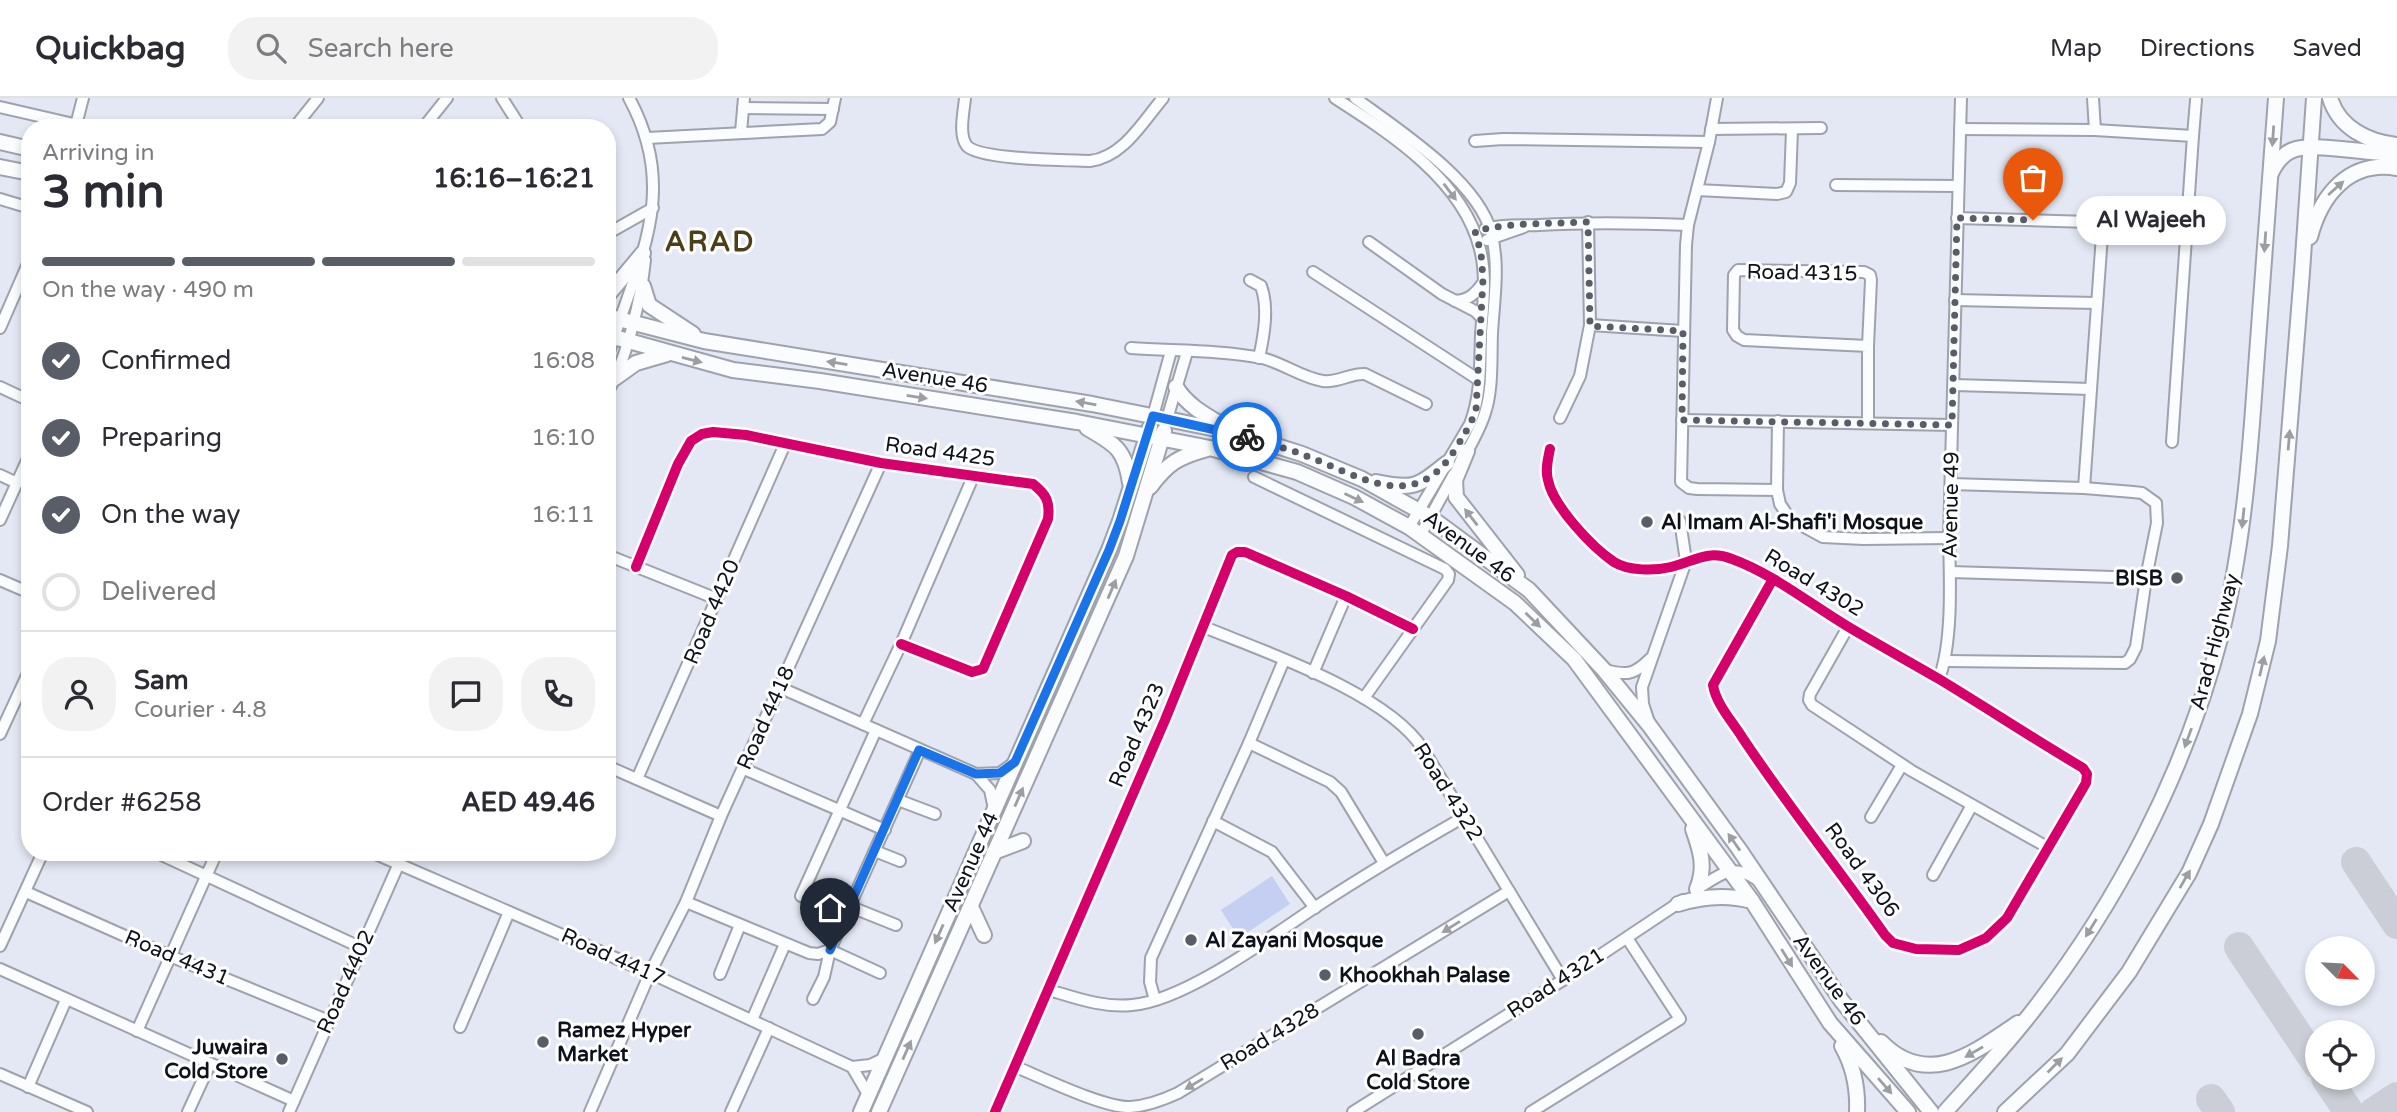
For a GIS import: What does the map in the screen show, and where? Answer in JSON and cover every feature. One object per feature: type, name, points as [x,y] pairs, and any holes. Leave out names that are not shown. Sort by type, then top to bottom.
[{"type":"main road","name":"Arad Highway","points":[[1945,1112],[2031,1014],[2075,954],[2127,870],[2179,762],[2203,698],[2221,634],[2241,538],[2276,98]]},
{"type":"main road","name":"Arad Highway","points":[[2008,1110],[2067,1054],[2129,972],[2189,873],[2211,824],[2246,726],[2267,641],[2280,546],[2314,98]]},
{"type":"main road","points":[[2330,98],[2340,118],[2354,131],[2370,140],[2397,145]]},
{"type":"main road","points":[[1,141],[21,147]]},
{"type":"main road","points":[[2270,174],[2285,154],[2301,148],[2397,154]]},
{"type":"main road","points":[[0,167],[21,171]]},
{"type":"main road","points":[[2302,272],[2318,212],[2334,187],[2361,171],[2376,167],[2397,168]]},
{"type":"main road","points":[[616,285],[645,248]]},
{"type":"main road","points":[[643,286],[645,299],[653,309],[704,341]]},
{"type":"main road","name":"Avenue 46","points":[[620,320],[704,341],[1079,401],[1236,433],[1302,454],[1362,479],[1424,513],[1529,590],[1604,670],[1649,725],[1761,881],[1841,1000],[1931,1112]]},
{"type":"main road","name":"Avenue 46","points":[[616,338],[733,370],[820,381],[1077,422],[1210,448],[1297,472],[1354,497],[1415,530],[1516,603],[1574,659],[1752,901],[1830,1023],[1908,1112]]},
{"type":"main road","points":[[616,376],[636,363],[667,354]]},
{"type":"main road","points":[[1176,387],[1189,404],[1236,433]]},
{"type":"main road","name":"Avenue 44","points":[[861,1112],[1109,550],[1147,435],[1160,418]]},
{"type":"main road","name":"Avenue 44","points":[[879,1112],[1126,556],[1162,437],[1160,418]]},
{"type":"main road","points":[[1077,422],[1117,446],[1125,458],[1130,489]]},
{"type":"main road","points":[[1145,494],[1167,467],[1182,456],[1210,448]]},
{"type":"main road","points":[[1467,451],[1455,480],[1456,497],[1529,590]]},
{"type":"main road","points":[[1362,479],[1402,487],[1414,486],[1447,463]]},
{"type":"main road","points":[[1688,815],[1703,859],[1703,872],[1697,889]]},
{"type":"main road","points":[[994,852],[1023,841]]},
{"type":"main road","points":[[1678,904],[1708,897],[1733,897],[1752,901]]},
{"type":"main road","points":[[971,907],[985,935]]},
{"type":"main road","points":[[1841,1000],[1884,1046],[1909,1060],[1925,1064],[1955,1061],[1972,1054],[2031,1014]]},
{"type":"main road","points":[[1830,1023],[1850,1061],[1858,1092],[1857,1112]]},
{"type":"street","points":[[78,119],[83,98]]},
{"type":"street","points":[[301,119],[318,98]]},
{"type":"street","points":[[430,119],[447,98]]},
{"type":"street","points":[[502,98],[515,119]]},
{"type":"street","points":[[616,338],[645,248],[653,208],[654,183],[648,138],[629,98]]},
{"type":"street","points":[[965,98],[963,135],[967,146],[976,152],[1002,157],[1090,161],[1103,160],[1118,151],[1163,98]]},
{"type":"street","points":[[1355,98],[1455,176],[1475,202],[1490,227],[1493,239],[1496,281],[1489,396],[1480,427],[1467,451],[1424,513]]},
{"type":"street","points":[[1367,98],[1384,119]]},
{"type":"street","points":[[1717,98],[1688,225],[1680,475],[1685,486],[1697,489],[1777,490],[1778,421]]},
{"type":"street","name":"Avenue 49","points":[[1939,679],[1946,661],[1950,572],[1961,98]]},
{"type":"street","points":[[2093,98],[2095,130]]},
{"type":"street","points":[[1339,99],[1423,162],[1445,185],[1464,210],[1475,231],[1481,253],[1482,318],[1476,410],[1415,530]]},
{"type":"street","points":[[2172,442],[2196,100]]},
{"type":"street","points":[[648,138],[822,129],[830,122],[834,103],[744,103],[741,132]]},
{"type":"street","points":[[0,107],[51,119]]},
{"type":"street","points":[[1711,130],[1821,128]]},
{"type":"street","points":[[1960,129],[2095,130],[2193,136]]},
{"type":"street","points":[[1697,190],[1777,194],[1786,192],[1790,183],[1792,130]]},
{"type":"street","points":[[1475,141],[1503,139],[1709,142]]},
{"type":"street","points":[[1836,185],[1957,186]]},
{"type":"street","points":[[0,199],[21,205]]},
{"type":"street","points":[[616,229],[653,208]]},
{"type":"street","points":[[1957,218],[2186,225]]},
{"type":"street","points":[[2084,488],[2104,221]]},
{"type":"street","points":[[1475,231],[1501,224],[1527,226],[1588,222],[1688,225]]},
{"type":"street","points":[[1560,418],[1580,376],[1590,326],[1588,222]]},
{"type":"street","points":[[1478,243],[1527,226]]},
{"type":"street","points":[[1368,242],[1452,301],[1475,311],[1482,318]]},
{"type":"street","points":[[620,320],[643,286],[645,248]]},
{"type":"street","name":"Road 4315","points":[[1868,346],[1744,340],[1733,330],[1734,275],[1738,270],[1864,272],[1870,275],[1868,423]]},
{"type":"street","points":[[1313,272],[1479,380]]},
{"type":"street","points":[[0,328],[21,280]]},
{"type":"street","points":[[1250,280],[1261,286],[1265,301],[1259,358]]},
{"type":"street","points":[[1452,301],[1464,300],[1474,295],[1483,283]]},
{"type":"street","points":[[1955,300],[2098,303]]},
{"type":"street","points":[[1590,326],[1683,331]]},
{"type":"street","points":[[1131,348],[1259,358],[1321,381],[1333,381],[1360,374],[1370,376],[1426,404]]},
{"type":"street","points":[[1160,418],[1171,351]]},
{"type":"street","points":[[1160,418],[1176,387],[1187,352]]},
{"type":"street","points":[[1954,386],[2091,389]]},
{"type":"street","points":[[0,387],[21,397]]},
{"type":"street","points":[[1682,420],[1952,425]]},
{"type":"street","name":"Road 4425","points":[[636,567],[678,464],[691,441],[702,433],[746,435],[881,463],[1033,484],[1044,493],[1049,505],[1048,519],[983,668],[972,672],[901,643]]},
{"type":"street","name":"Road 4420","points":[[637,779],[785,444]]},
{"type":"street","name":"Road 4302","points":[[1550,449],[1546,471],[1553,495],[1581,532],[1615,563],[1630,568],[1651,569],[1671,567],[1713,555],[1729,558],[1773,579],[2083,768],[2088,774],[2086,783]]},
{"type":"street","name":"Road 4418","points":[[590,1112],[650,972],[685,902],[721,816],[881,463]]},
{"type":"street","points":[[0,520],[21,473]]},
{"type":"street","points":[[0,475],[17,482]]},
{"type":"street","points":[[863,724],[973,477]]},
{"type":"street","points":[[1254,477],[1445,569],[1449,574],[1448,580],[1364,698]]},
{"type":"street","points":[[1946,661],[2121,664],[2130,659],[2136,647],[2157,523],[2156,503],[2142,494],[2084,488],[1951,484]]},
{"type":"street","name":"Road 4302","points":[[1777,490],[1780,503],[1790,519],[1824,537],[1949,538]]},
{"type":"street","points":[[1649,725],[1641,691],[1686,561],[1680,521]]},
{"type":"street","name":"Road 4323","points":[[995,1112],[1203,627],[1229,558],[1237,552],[1245,552],[1413,629]]},
{"type":"street","points":[[616,559],[717,599]]},
{"type":"street","points":[[1950,572],[2146,578]]},
{"type":"street","name":"Road 4306","points":[[1773,579],[1713,685],[1714,692],[1762,766],[1893,943],[1916,949],[1959,950],[1986,938],[2007,918],[2086,783]]},
{"type":"street","points":[[0,580],[21,589]]},
{"type":"street","points":[[1313,673],[1346,596]]},
{"type":"street","points":[[1848,626],[1810,694],[1812,705],[1902,765],[2047,847]]},
{"type":"street","name":"Road 4322","points":[[1203,627],[1284,660],[1364,698],[1417,739],[1563,980]]},
{"type":"street","points":[[1604,670],[1621,674],[1634,673],[1652,657]]},
{"type":"street","points":[[1155,1000],[1150,982],[1152,958],[1284,660]]},
{"type":"street","points":[[781,688],[976,774],[1000,773],[1015,762]]},
{"type":"street","points":[[0,734],[21,689]]},
{"type":"street","points":[[801,896],[876,730]]},
{"type":"street","points":[[1249,743],[1330,782],[1341,792],[1384,863]]},
{"type":"street","points":[[813,999],[824,977],[830,950],[919,750]]},
{"type":"street","points":[[1871,817],[1902,765]]},
{"type":"street","points":[[744,769],[885,830]]},
{"type":"street","points":[[616,770],[721,816]]},
{"type":"street","points":[[976,774],[990,790],[994,808]]},
{"type":"street","points":[[898,800],[935,814]]},
{"type":"street","points":[[1933,876],[1972,805]]},
{"type":"street","points":[[1049,990],[1105,1005],[1133,1005],[1175,993],[1209,975],[1384,863],[1464,817]]},
{"type":"street","points":[[1213,821],[1272,852],[1314,908]]},
{"type":"street","points":[[876,851],[900,861]]},
{"type":"street","points":[[0,946],[39,861]]},
{"type":"street","points":[[174,861],[362,948]]},
{"type":"street","points":[[137,1031],[213,861]]},
{"type":"street","name":"Road 4417","points":[[391,861],[650,972],[852,1067]]},
{"type":"street","name":"Road 4402","points":[[291,1107],[400,861]]},
{"type":"street","points":[[1729,871],[1744,871],[1761,881]]},
{"type":"street","name":"Road 4321","points":[[1353,1112],[1563,980],[1697,889],[1729,871]]},
{"type":"street","name":"Road 4328","points":[[1016,1067],[1116,1105],[1140,1106],[1164,1099],[1509,891]]},
{"type":"street","name":"Road 4431","points":[[26,892],[170,956],[329,1021]]},
{"type":"street","points":[[685,902],[785,944],[818,954],[830,950],[880,972]]},
{"type":"street","points":[[851,906],[896,925]]},
{"type":"street","points":[[460,1027],[509,912]]},
{"type":"street","points":[[720,974],[740,925]]},
{"type":"street","points":[[1531,1112],[1680,1019],[1627,937]]},
{"type":"street","points":[[752,1020],[785,944]]},
{"type":"street","points":[[0,970],[210,1064],[291,1107]]},
{"type":"street","points":[[28,1087],[66,1000]]},
{"type":"street","points":[[732,1112],[769,1028]]},
{"type":"street","points":[[869,1096],[852,1067],[870,1065],[885,1058]]},
{"type":"street","points":[[188,1112],[210,1064]]},
{"type":"street","points":[[0,1074],[87,1112]]},
{"type":"shaded area","points":[[1272,876],[1290,904],[1239,938],[1221,910]]},
{"type":"taxiway","points":[[2356,862],[2397,924]]},
{"type":"taxiway","points":[[2239,947],[2305,1046]]},
{"type":"taxiway","points":[[2334,1090],[2349,1112]]},
{"type":"taxiway","points":[[2374,1112],[2397,1097]]},
{"type":"taxiway","points":[[2211,1099],[2220,1112]]},
{"type":"cycle path","points":[[636,567],[678,464],[691,441],[702,434],[713,432],[746,435],[881,463],[1033,484],[1038,488],[1046,499],[1048,519],[983,669],[972,672],[901,644]]},
{"type":"cycle path","points":[[1550,449],[1547,476],[1557,502],[1595,547],[1614,562],[1634,569],[1657,569],[1715,555],[1747,565],[1776,581],[1847,626],[1939,679],[2083,768],[2087,774],[2086,783],[2007,918],[1986,938],[1959,950],[1916,949],[1893,943],[1777,787],[1721,706],[1713,685],[1773,579]]},
{"type":"cycle path","points":[[995,1112],[1165,720],[1232,555],[1245,552],[1413,629]]},
{"type":"way so far","points":[[1247,437],[1302,454],[1362,479],[1402,487],[1414,486],[1424,481],[1447,463],[1471,424],[1476,410],[1483,279],[1481,253],[1475,231],[1501,224],[1527,226],[1588,222],[1590,326],[1683,331],[1682,420],[1952,425],[1957,218],[2033,220]]},
{"type":"place","name":"Al Wajeeh","points":[[2033,220]]},
{"type":"place","name":"Al Imam Al-Shafi'i Mosque","points":[[1647,522]]},
{"type":"place","name":"BISB","points":[[2177,578]]},
{"type":"place","name":"Al Zayani Mosque","points":[[1191,940]]},
{"type":"place","name":"Khookhah Palase","points":[[1325,975]]},
{"type":"place","name":"Al Badra Cold Store","points":[[1418,1034]]},
{"type":"place","name":"Ramez Hyper Market","points":[[543,1042]]},
{"type":"place","name":"Juwaira Cold Store","points":[[282,1059]]},
{"type":"district","name":"ARAD","points":[[710,242]]},
{"type":"route","points":[[830,950],[919,750],[976,774],[994,775],[1015,762],[1109,550],[1153,416],[1247,437]]}]
